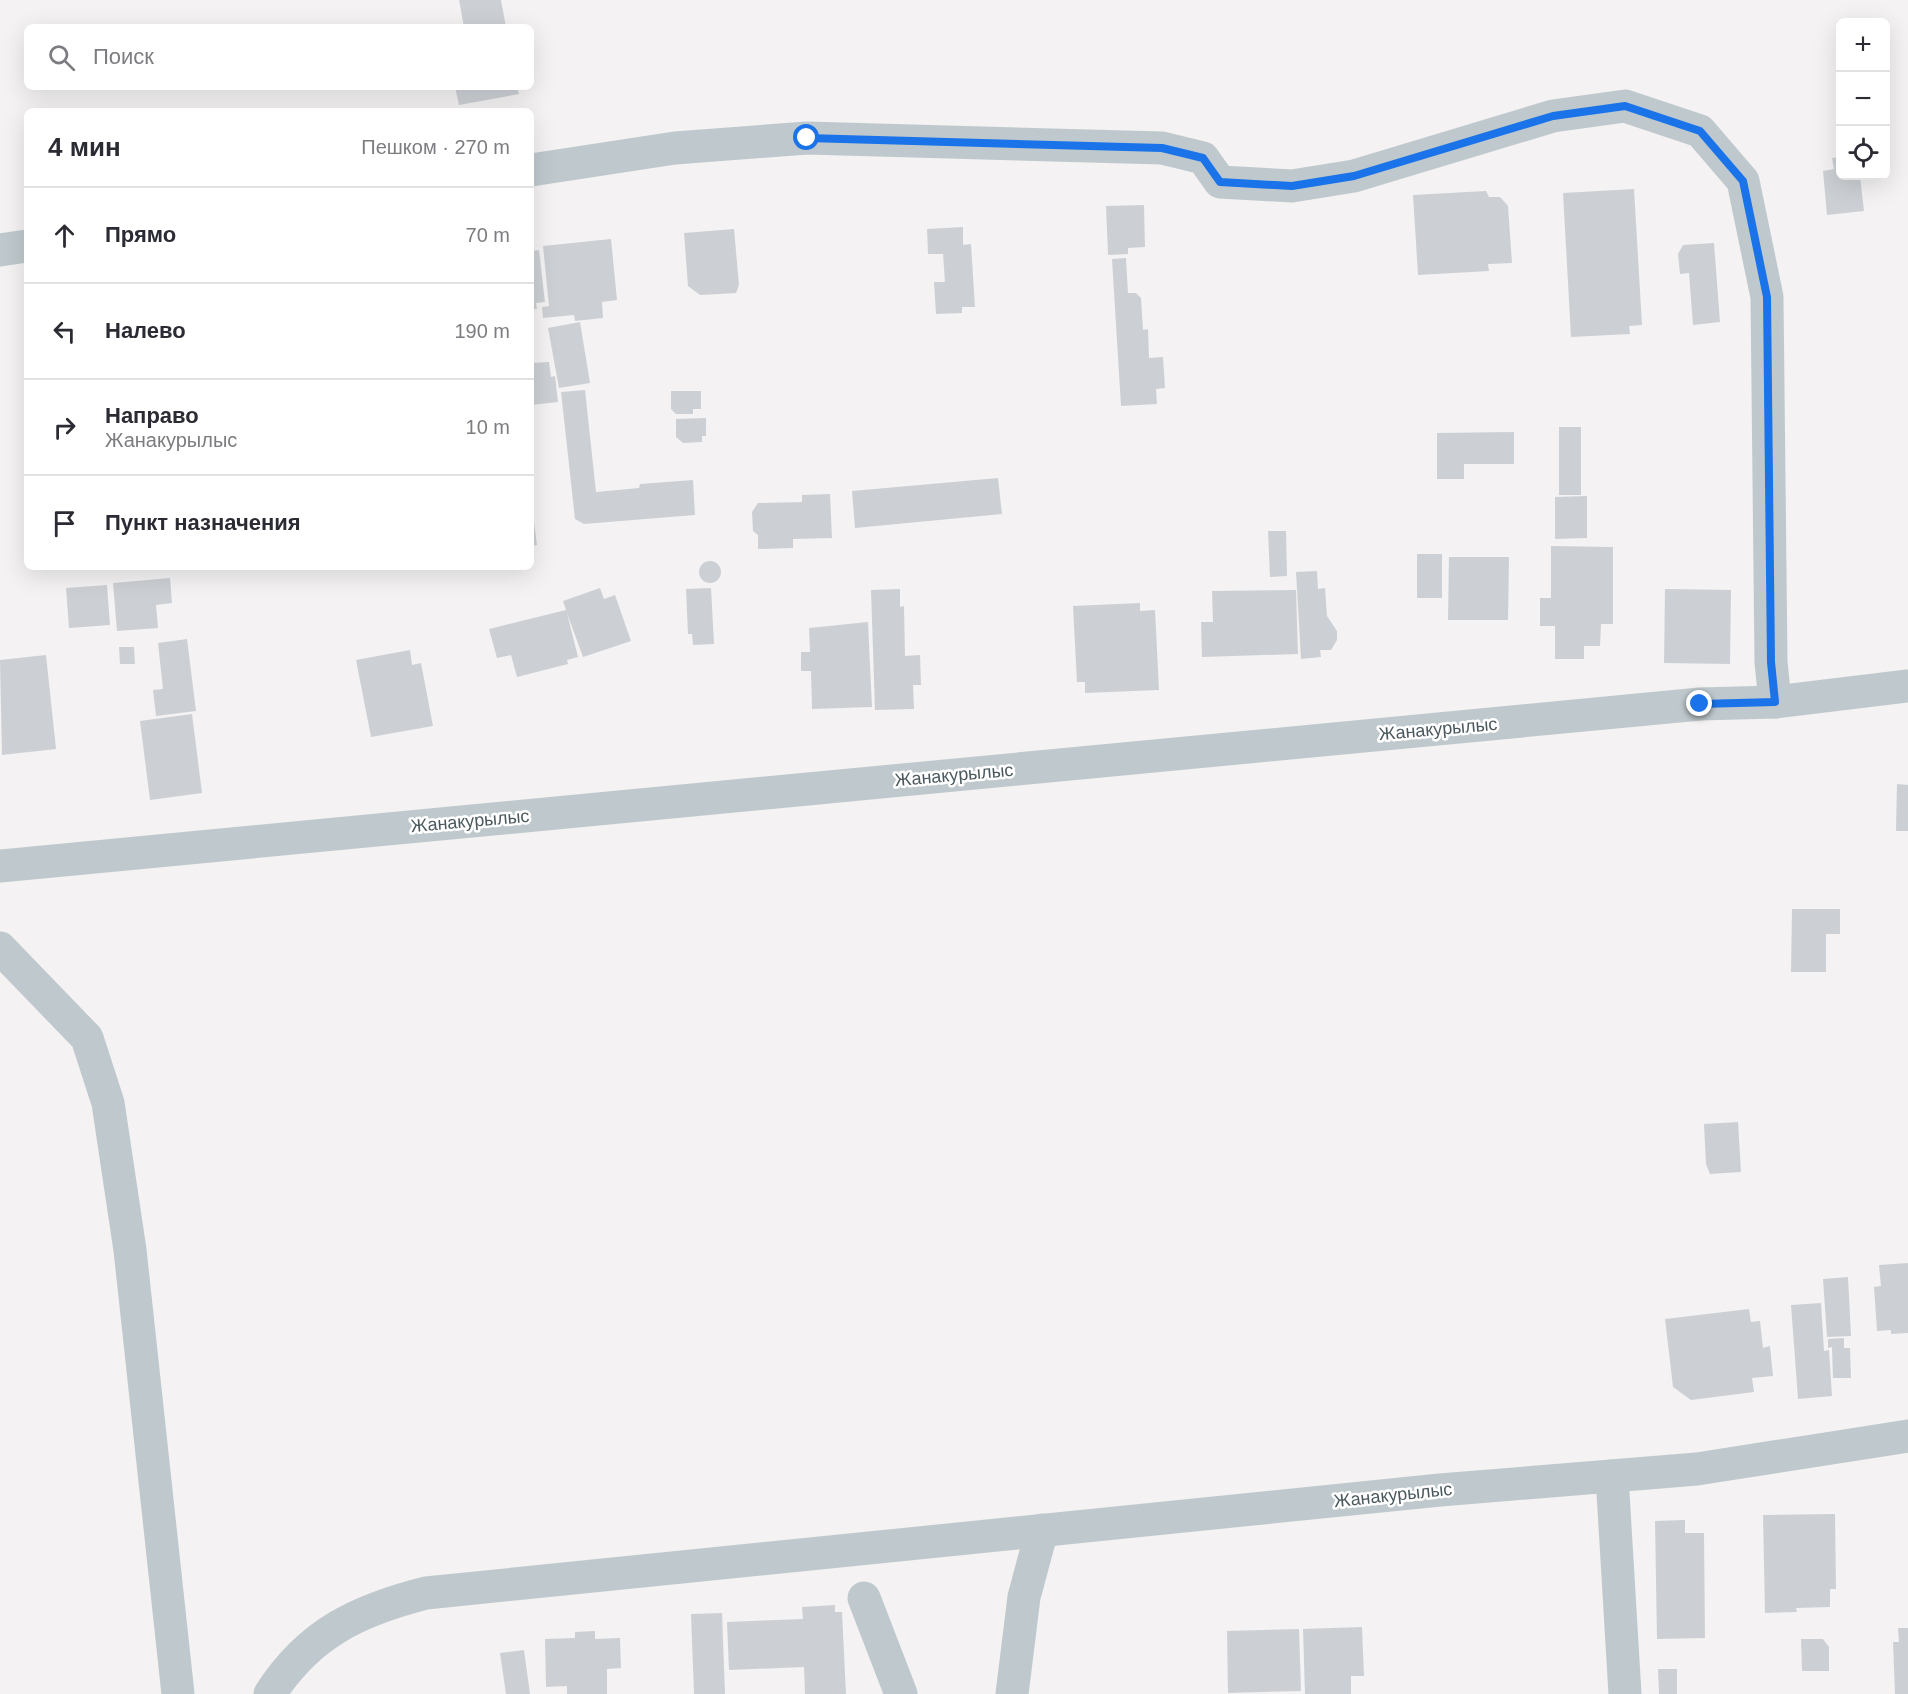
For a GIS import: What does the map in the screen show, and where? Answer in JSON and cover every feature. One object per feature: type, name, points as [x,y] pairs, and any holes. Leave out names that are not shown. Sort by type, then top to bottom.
[{"type":"street","points":[[534,170],[675,148],[807,138],[1162,148],[1203,158],[1220,182],[1292,186],[1354,176],[1553,116],[1625,106],[1700,131],[1743,181],[1767,297],[1771,662],[1775,702]]},
{"type":"street","points":[[0,250],[24,246]]},
{"type":"street","name":"Жанакурылыс","points":[[0,866],[1700,704],[1775,702],[1908,686]]},
{"type":"street","points":[[0,948],[87,1038],[108,1103],[130,1250],[178,1694]]},
{"type":"street","name":"Жанакурылыс","points":[[270,1694],[284,1672],[335,1626],[384,1603],[426,1593],[1042,1530],[1696,1469],[1908,1436]]},
{"type":"street","points":[[1612,1476],[1625,1694]]},
{"type":"street","points":[[1012,1694],[1024,1597],[1042,1530]]},
{"type":"street","points":[[864,1598],[901,1694]]},
{"type":"building","points":[[459,0],[501,0],[505,24],[463,24]]},
{"type":"building","points":[[456,90],[518,90],[519,94],[459,105]]},
{"type":"building","points":[[1832,158],[1836,158],[1836,180],[1860,180],[1864,211],[1827,215],[1823,171],[1834,169]]},
{"type":"building","points":[[1634,189],[1642,325],[1629,326],[1630,334],[1571,337],[1563,193]]},
{"type":"building","points":[[1486,191],[1489,197],[1500,197],[1508,206],[1512,263],[1488,264],[1489,271],[1418,275],[1413,195]]},
{"type":"building","points":[[1144,205],[1145,247],[1128,248],[1128,254],[1108,255],[1106,206]]},
{"type":"building","points":[[963,227],[963,245],[971,244],[975,307],[962,307],[962,313],[936,314],[934,282],[945,282],[943,254],[928,254],[927,229]]},
{"type":"building","points":[[734,229],[739,285],[736,293],[700,295],[688,286],[684,233]]},
{"type":"building","points":[[611,239],[617,300],[602,302],[603,318],[575,321],[574,315],[543,318],[542,307],[549,306],[543,246]]},
{"type":"building","points":[[1714,243],[1720,322],[1693,325],[1689,273],[1680,274],[1678,254],[1683,245]]},
{"type":"building","points":[[539,250],[545,302],[536,303],[537,309],[534,309],[534,251]]},
{"type":"building","points":[[1126,258],[1128,293],[1136,293],[1141,298],[1143,330],[1148,329],[1149,358],[1163,357],[1165,388],[1156,389],[1157,404],[1121,406],[1112,259]]},
{"type":"building","points":[[580,322],[590,383],[559,388],[548,328]]},
{"type":"building","points":[[549,362],[551,377],[555,376],[558,402],[534,405],[534,363]]},
{"type":"building","points":[[585,390],[596,492],[639,488],[640,484],[693,480],[695,515],[584,524],[575,519],[561,392]]},
{"type":"building","points":[[671,391],[701,391],[701,409],[693,409],[693,414],[676,414],[671,409]]},
{"type":"building","points":[[706,418],[706,436],[702,436],[702,442],[683,443],[676,437],[676,419]]},
{"type":"building","points":[[1559,427],[1581,427],[1581,495],[1559,495]]},
{"type":"building","points":[[1514,432],[1514,464],[1464,464],[1464,479],[1437,479],[1437,433]]},
{"type":"building","points":[[998,478],[1002,514],[855,528],[852,491]]},
{"type":"building","points":[[830,494],[832,538],[793,539],[793,548],[758,549],[758,535],[753,531],[752,512],[758,503],[802,502],[802,495]]},
{"type":"building","points":[[1587,496],[1587,538],[1555,539],[1555,497]]},
{"type":"building","points":[[534,522],[537,545],[534,546]]},
{"type":"building","points":[[1268,531],[1286,531],[1287,576],[1270,577]]},
{"type":"building","points":[[1551,546],[1613,547],[1613,624],[1601,624],[1600,646],[1584,646],[1584,659],[1555,659],[1555,626],[1540,626],[1540,598],[1551,598]]},
{"type":"building","points":[[1417,554],[1442,554],[1442,598],[1417,598]]},
{"type":"building","points":[[1449,557],[1509,557],[1508,620],[1448,620]]},
{"type":"building","points":[[710,561],[718,564],[721,572],[718,580],[710,583],[702,580],[699,572],[702,564]]},
{"type":"building","points":[[1317,571],[1318,589],[1325,588],[1327,616],[1337,631],[1337,640],[1331,650],[1320,650],[1321,657],[1301,659],[1296,572]]},
{"type":"building","points":[[170,578],[172,603],[156,605],[158,628],[117,631],[113,583]]},
{"type":"building","points":[[107,585],[110,625],[69,628],[66,588]]},
{"type":"building","points":[[600,588],[604,599],[615,595],[631,641],[583,657],[567,613],[578,657],[567,660],[568,664],[517,677],[511,655],[497,658],[489,629],[566,610],[563,601]]},
{"type":"building","points":[[711,588],[714,644],[693,645],[692,634],[688,634],[686,589]]},
{"type":"building","points":[[900,589],[900,607],[904,606],[905,656],[920,655],[921,685],[913,685],[914,709],[875,710],[871,590]]},
{"type":"building","points":[[1665,589],[1731,590],[1730,664],[1664,663]]},
{"type":"building","points":[[1296,590],[1298,654],[1202,657],[1201,622],[1213,622],[1212,591]]},
{"type":"building","points":[[1140,603],[1140,611],[1155,610],[1159,690],[1085,693],[1085,682],[1077,682],[1073,606]]},
{"type":"building","points":[[868,622],[872,707],[812,709],[811,671],[801,671],[801,652],[810,652],[809,628]]},
{"type":"building","points":[[187,639],[196,711],[156,716],[153,690],[163,689],[158,643]]},
{"type":"building","points":[[119,647],[134,647],[135,664],[120,664]]},
{"type":"building","points":[[410,650],[412,665],[421,663],[433,726],[371,737],[356,660]]},
{"type":"building","points":[[46,655],[56,749],[2,755],[0,660]]},
{"type":"building","points":[[192,714],[202,793],[150,800],[140,721]]},
{"type":"building","points":[[1897,784],[1908,785],[1908,831],[1896,831]]},
{"type":"building","points":[[1792,909],[1840,909],[1840,934],[1826,934],[1826,972],[1791,972]]},
{"type":"building","points":[[1738,1122],[1741,1172],[1710,1174],[1706,1164],[1704,1124]]},
{"type":"building","points":[[1908,1263],[1908,1333],[1891,1334],[1891,1330],[1877,1331],[1874,1287],[1881,1286],[1879,1265]]},
{"type":"building","points":[[1848,1277],[1851,1336],[1827,1337],[1823,1279]]},
{"type":"building","points":[[1821,1303],[1824,1351],[1829,1350],[1832,1396],[1798,1399],[1791,1305]]},
{"type":"building","points":[[1749,1309],[1751,1322],[1760,1321],[1763,1348],[1770,1346],[1773,1376],[1752,1378],[1754,1392],[1691,1400],[1673,1387],[1665,1319]]},
{"type":"building","points":[[1844,1338],[1844,1348],[1850,1348],[1851,1378],[1833,1378],[1832,1347],[1828,1348],[1828,1339]]},
{"type":"building","points":[[1835,1514],[1836,1589],[1830,1589],[1830,1607],[1796,1608],[1797,1612],[1765,1613],[1763,1515]]},
{"type":"building","points":[[1685,1520],[1685,1533],[1704,1533],[1705,1638],[1657,1639],[1655,1521]]},
{"type":"building","points":[[835,1605],[835,1612],[842,1612],[846,1694],[805,1694],[804,1667],[729,1670],[727,1622],[803,1619],[802,1607]]},
{"type":"building","points":[[722,1613],[725,1694],[694,1694],[691,1614]]},
{"type":"building","points":[[1362,1627],[1364,1676],[1351,1676],[1351,1694],[1305,1694],[1303,1629]]},
{"type":"building","points":[[1898,1628],[1908,1628],[1908,1694],[1895,1694],[1893,1642],[1899,1642]]},
{"type":"building","points":[[1299,1629],[1301,1691],[1228,1693],[1227,1631]]},
{"type":"building","points":[[595,1631],[595,1639],[620,1638],[621,1668],[607,1669],[607,1694],[567,1694],[567,1686],[546,1687],[545,1639],[575,1638],[575,1632]]},
{"type":"building","points":[[1801,1639],[1823,1639],[1829,1647],[1829,1671],[1802,1671]]},
{"type":"building","points":[[524,1650],[530,1694],[506,1694],[500,1653]]},
{"type":"building","points":[[1658,1669],[1677,1669],[1677,1694],[1659,1694]]},
{"type":"route","points":[[807,138],[1162,148],[1203,158],[1220,182],[1292,186],[1354,176],[1553,116],[1625,106],[1700,131],[1743,181],[1767,297],[1771,662],[1775,702],[1700,704]]}]
